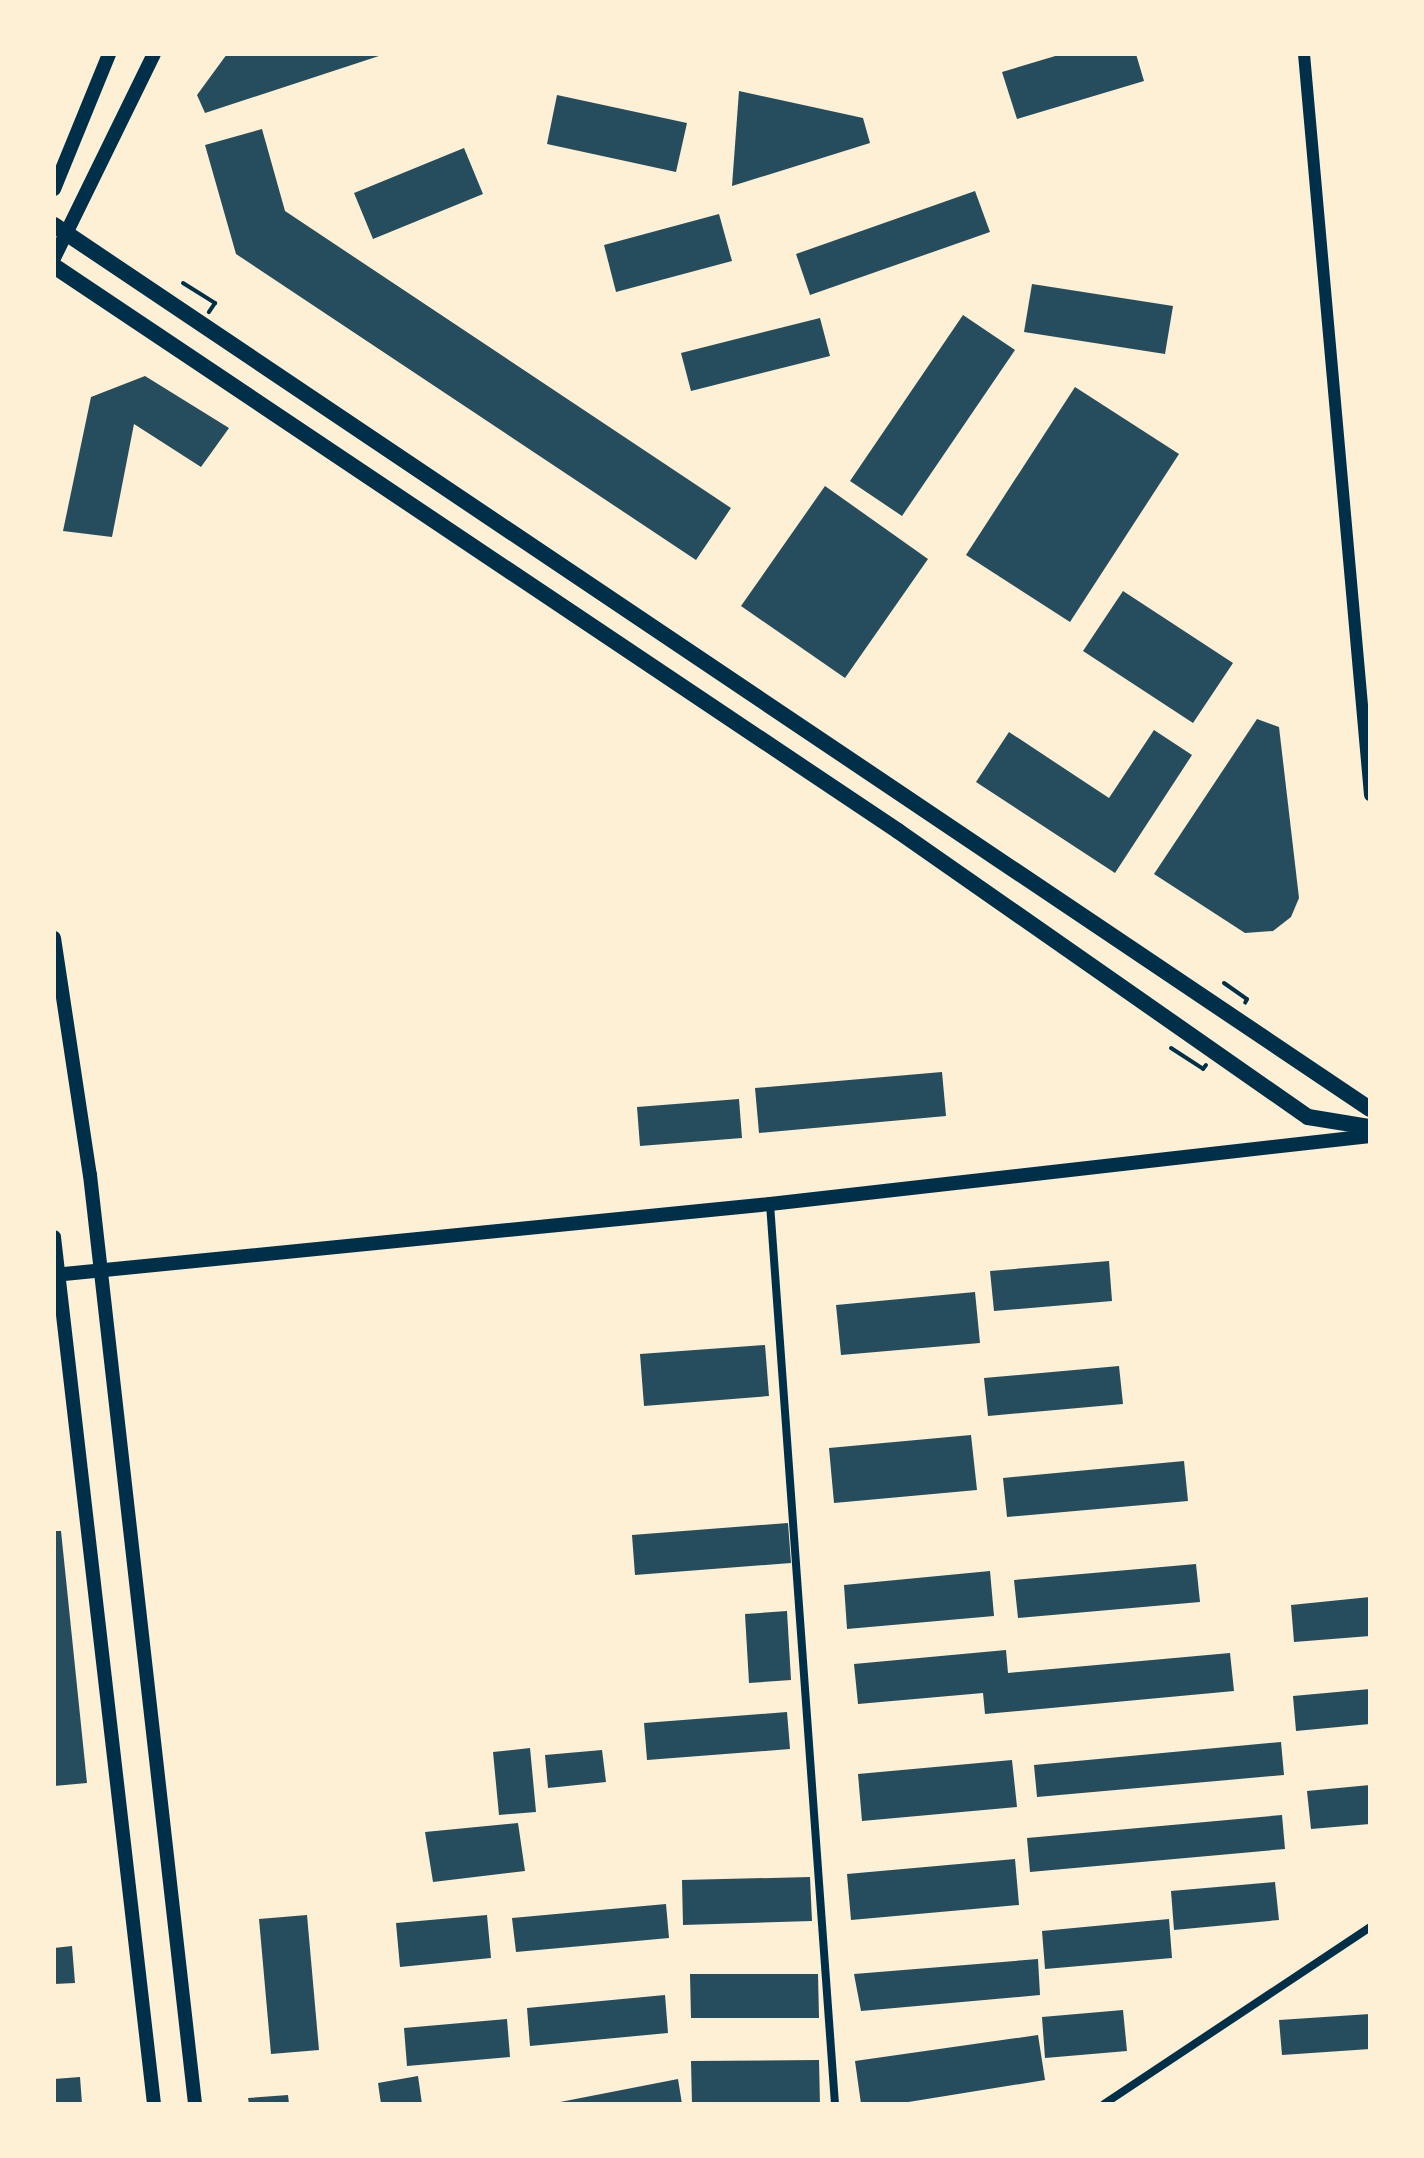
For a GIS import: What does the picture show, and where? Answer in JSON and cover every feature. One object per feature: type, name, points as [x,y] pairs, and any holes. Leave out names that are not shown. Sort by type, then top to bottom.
[{"type":"main road","points":[[54,189],[109,54]]},
{"type":"main road","points":[[54,258],[60,229],[154,54]]},
{"type":"main road","points":[[60,229],[1370,1109]]},
{"type":"main road","points":[[54,266],[898,831],[1308,1117],[1370,1127]]},
{"type":"main road","points":[[54,938],[77,1071],[195,2104]]},
{"type":"main road","points":[[56,1275],[770,1204],[1370,1136]]},
{"type":"main road","points":[[54,1237],[154,2104]]},
{"type":"street","points":[[1304,54],[1370,795]]},
{"type":"street","points":[[770,1204],[835,2104]]},
{"type":"street","points":[[1104,2104],[1370,1927]]},
{"type":"path","points":[[183,283],[215,303]]},
{"type":"path","points":[[1224,983],[1247,999]]},
{"type":"path","points":[[1171,1048],[1203,1069]]},
{"type":"building","points":[[227,54],[382,55],[205,113],[197,95]]},
{"type":"building","points":[[1062,54],[1136,54],[1144,81],[1017,119],[1002,72]]},
{"type":"building","points":[[739,91],[863,118],[870,143],[732,186]]},
{"type":"building","points":[[557,95],[687,123],[676,172],[547,144]]},
{"type":"building","points":[[262,129],[285,211],[731,508],[696,560],[236,254],[205,145]]},
{"type":"building","points":[[464,148],[483,194],[373,239],[354,193]]},
{"type":"building","points":[[975,191],[990,232],[810,295],[796,254]]},
{"type":"building","points":[[719,214],[732,261],[616,292],[604,245]]},
{"type":"building","points":[[1032,284],[1173,306],[1165,354],[1024,332]]},
{"type":"building","points":[[963,315],[1015,350],[902,516],[850,481]]},
{"type":"building","points":[[820,318],[830,356],[691,391],[681,353]]},
{"type":"building","points":[[145,376],[229,428],[201,467],[134,424],[112,537],[63,531],[91,397]]},
{"type":"building","points":[[1075,387],[1179,454],[1070,622],[966,555]]},
{"type":"building","points":[[825,486],[928,559],[845,678],[741,606]]},
{"type":"building","points":[[1123,591],[1233,663],[1193,723],[1083,651]]},
{"type":"building","points":[[1257,719],[1279,727],[1299,898],[1291,917],[1273,931],[1245,933],[1154,874]]},
{"type":"building","points":[[1154,730],[1192,755],[1115,873],[976,782],[1009,732],[1109,798]]},
{"type":"building","points":[[942,1072],[946,1116],[759,1133],[755,1088]]},
{"type":"building","points":[[739,1099],[742,1138],[640,1146],[637,1107]]},
{"type":"building","points":[[1109,1261],[1112,1301],[994,1311],[990,1271]]},
{"type":"building","points":[[975,1292],[980,1343],[841,1355],[836,1305]]},
{"type":"building","points":[[765,1345],[769,1396],[644,1406],[640,1354]]},
{"type":"building","points":[[1119,1366],[1123,1404],[988,1416],[984,1378]]},
{"type":"building","points":[[971,1435],[977,1490],[834,1503],[829,1448]]},
{"type":"building","points":[[1184,1461],[1188,1501],[1007,1517],[1003,1478]]},
{"type":"building","points":[[788,1523],[791,1563],[635,1575],[632,1535]]},
{"type":"building","points":[[54,1531],[61,1531],[87,1783],[54,1786]]},
{"type":"building","points":[[1196,1564],[1200,1602],[1018,1618],[1014,1580]]},
{"type":"building","points":[[990,1571],[994,1616],[847,1629],[844,1585]]},
{"type":"building","points":[[1370,1597],[1370,1636],[1294,1642],[1291,1605]]},
{"type":"building","points":[[787,1611],[791,1680],[749,1683],[745,1614]]},
{"type":"building","points":[[1006,1650],[1008,1673],[1230,1653],[1234,1691],[985,1714],[983,1693],[858,1704],[854,1664]]},
{"type":"building","points":[[1370,1689],[1370,1724],[1296,1731],[1293,1696]]},
{"type":"building","points":[[787,1712],[790,1749],[647,1760],[644,1723]]},
{"type":"building","points":[[1281,1742],[1284,1775],[1037,1797],[1034,1765]]},
{"type":"building","points":[[530,1748],[536,1812],[499,1815],[493,1752]]},
{"type":"building","points":[[602,1750],[606,1782],[548,1788],[545,1755]]},
{"type":"building","points":[[1012,1760],[1017,1807],[862,1821],[858,1774]]},
{"type":"building","points":[[1370,1785],[1370,1824],[1311,1829],[1307,1791]]},
{"type":"building","points":[[1282,1815],[1285,1849],[1030,1872],[1027,1838]]},
{"type":"building","points":[[518,1823],[525,1871],[433,1882],[425,1832]]},
{"type":"building","points":[[1015,1859],[1019,1905],[851,1920],[847,1874]]},
{"type":"building","points":[[810,1877],[812,1921],[683,1925],[682,1880]]},
{"type":"building","points":[[1275,1882],[1279,1920],[1174,1930],[1171,1891]]},
{"type":"building","points":[[666,1904],[669,1938],[516,1952],[512,1918]]},
{"type":"building","points":[[307,1915],[319,2050],[271,2054],[259,1919]]},
{"type":"building","points":[[487,1915],[491,1958],[400,1967],[396,1923]]},
{"type":"building","points":[[1169,1919],[1172,1958],[1045,1969],[1042,1931]]},
{"type":"building","points":[[72,1946],[75,1983],[54,1984],[54,1948]]},
{"type":"building","points":[[1038,1959],[1040,1995],[861,2011],[854,1974]]},
{"type":"building","points":[[690,1974],[818,1974],[819,2018],[691,2018]]},
{"type":"building","points":[[665,1995],[668,2033],[530,2046],[527,2008]]},
{"type":"building","points":[[1123,2010],[1127,2051],[1045,2058],[1042,2017]]},
{"type":"building","points":[[1370,2014],[1370,2049],[1282,2055],[1279,2020]]},
{"type":"building","points":[[507,2019],[510,2057],[407,2066],[404,2028]]},
{"type":"building","points":[[1038,2035],[1045,2080],[896,2104],[861,2104],[855,2061]]},
{"type":"building","points":[[819,2060],[820,2104],[692,2104],[691,2061]]},
{"type":"building","points":[[418,2076],[422,2104],[381,2104],[378,2083]]},
{"type":"building","points":[[80,2077],[82,2104],[54,2104],[54,2079]]},
{"type":"building","points":[[678,2079],[682,2104],[555,2104],[555,2103]]},
{"type":"building","points":[[288,2095],[289,2104],[249,2104],[248,2098]]}]
